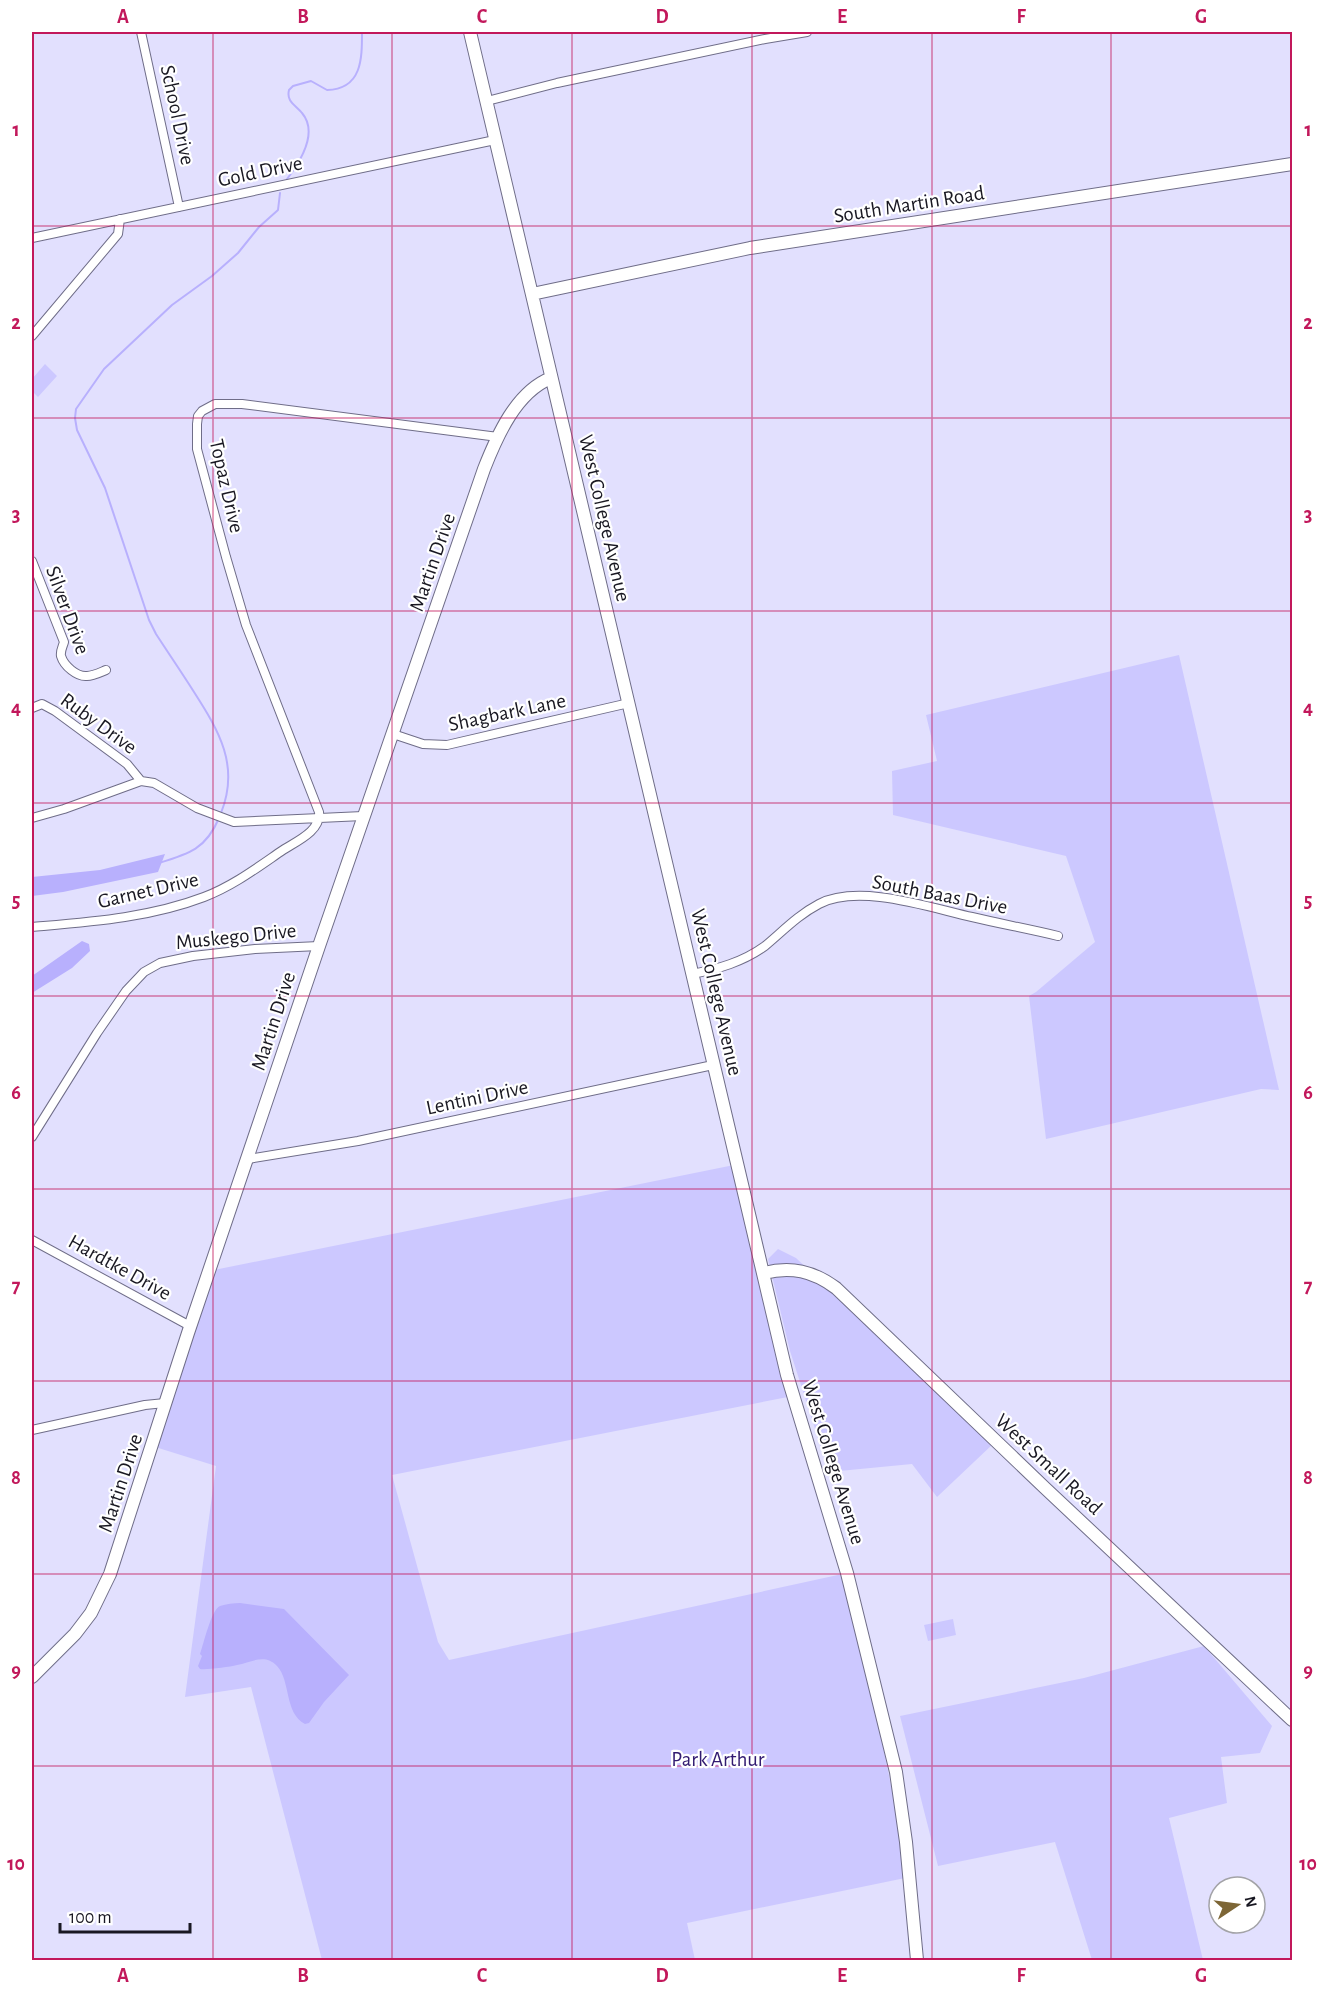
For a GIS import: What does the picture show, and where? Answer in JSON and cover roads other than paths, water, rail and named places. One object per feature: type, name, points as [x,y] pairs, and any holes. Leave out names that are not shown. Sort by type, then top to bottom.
[{"type":"street","name":"School Drive","points":[[141,32],[179,207]]},
{"type":"street","name":"West College Avenue","points":[[470,32],[713,1065],[798,1414],[847,1574],[896,1772],[905,1834],[917,1960]]},
{"type":"street","points":[[487,101],[764,35],[807,32]]},
{"type":"street","name":"Gold Drive","points":[[32,238],[495,140]]},
{"type":"street","name":"South Martin Road","points":[[532,294],[750,248],[1293,164]]},
{"type":"street","points":[[32,336],[118,234],[120,219]]},
{"type":"street","name":"Martin Drive","points":[[32,1677],[75,1634],[91,1613],[110,1574],[190,1326],[363,816],[484,469],[498,437],[526,396],[542,382],[552,378]]},
{"type":"street","name":"Topaz Drive","points":[[320,818],[320,812],[257,658],[226,557],[197,449],[198,416],[215,404],[242,404],[498,437]]},
{"type":"street","name":"Silver Drive","points":[[32,561],[64,642],[61,650],[62,659],[76,674],[87,676],[106,670]]},
{"type":"street","name":"Shagbark Lane","points":[[393,734],[423,744],[447,745],[629,703]]},
{"type":"street","name":"Ruby Drive","points":[[32,708],[42,704],[55,711],[127,764],[141,781]]},
{"type":"street","points":[[32,818],[141,781],[154,783],[213,815],[234,822],[363,816]]},
{"type":"street","name":"Garnet Drive","points":[[32,927],[124,918],[205,897],[248,874],[310,832],[320,818]]},
{"type":"street","name":"South Baas Drive","points":[[693,974],[712,970],[750,956],[801,914],[821,903],[841,897],[882,897],[1058,936]]},
{"type":"street","name":"Muskego Drive","points":[[32,1137],[97,1033],[126,991],[144,972],[160,963],[193,956],[255,949],[319,946]]},
{"type":"street","name":"Lentini Drive","points":[[248,1159],[358,1141],[713,1065]]},
{"type":"street","name":"Hardtke Drive","points":[[32,1240],[190,1326]]},
{"type":"street","name":"West Small Road","points":[[764,1273],[786,1269],[797,1270],[816,1276],[836,1288],[1293,1720]]},
{"type":"street","points":[[32,1430],[145,1405],[165,1403]]},
{"type":"waterway","points":[[287,179],[306,147],[309,129],[302,113],[290,100],[289,90],[293,86],[311,81],[327,90],[347,84],[358,71],[362,32]]},
{"type":"waterway","points":[[221,813],[228,780],[227,764],[219,735],[149,620],[105,488],[77,430],[75,418],[76,409],[104,369],[172,305],[212,276],[238,253],[259,227],[278,210],[280,193]]},
{"type":"waterway","points":[[159,863],[195,849],[208,837],[219,818]]},
{"type":"park label","name":"Park Arthur","points":[[718,1759]]}]
